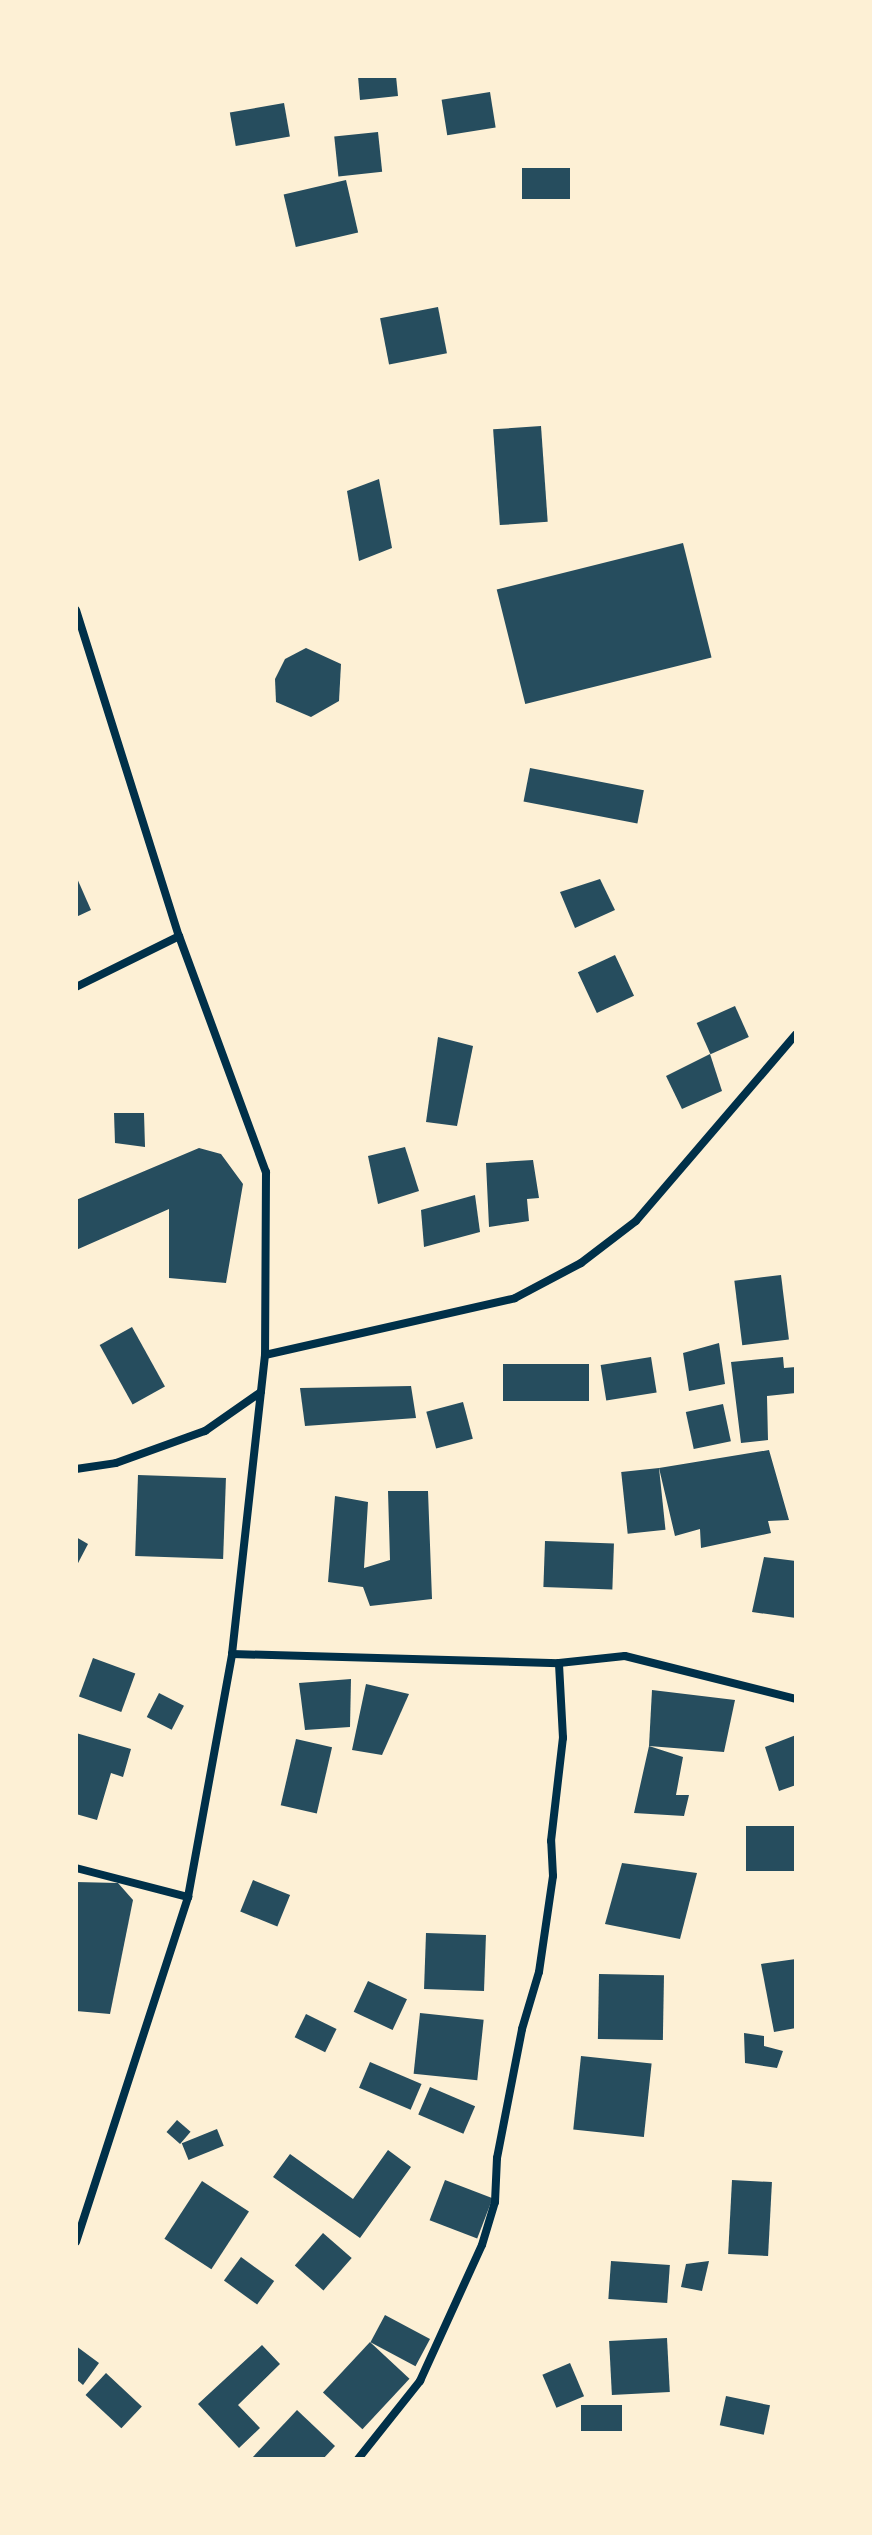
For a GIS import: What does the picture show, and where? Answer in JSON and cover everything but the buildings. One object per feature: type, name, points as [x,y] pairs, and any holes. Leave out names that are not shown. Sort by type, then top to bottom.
[{"type":"street","points":[[76,610],[179,936],[266,1172],[265,1355],[232,1654],[188,1897],[76,2242]]},
{"type":"street","points":[[76,987],[179,936]]},
{"type":"street","points":[[265,1355],[515,1298],[581,1263],[636,1221],[796,1034]]},
{"type":"street","points":[[76,1469],[116,1463],[205,1431],[261,1392]]},
{"type":"street","points":[[232,1654],[559,1663],[625,1656],[796,1699]]},
{"type":"street","points":[[358,2459],[420,2381],[482,2245],[495,2202],[497,2158],[520,2040],[539,1972],[553,1876],[551,1841],[563,1738],[559,1663]]},
{"type":"street","points":[[76,1868],[188,1897]]}]
